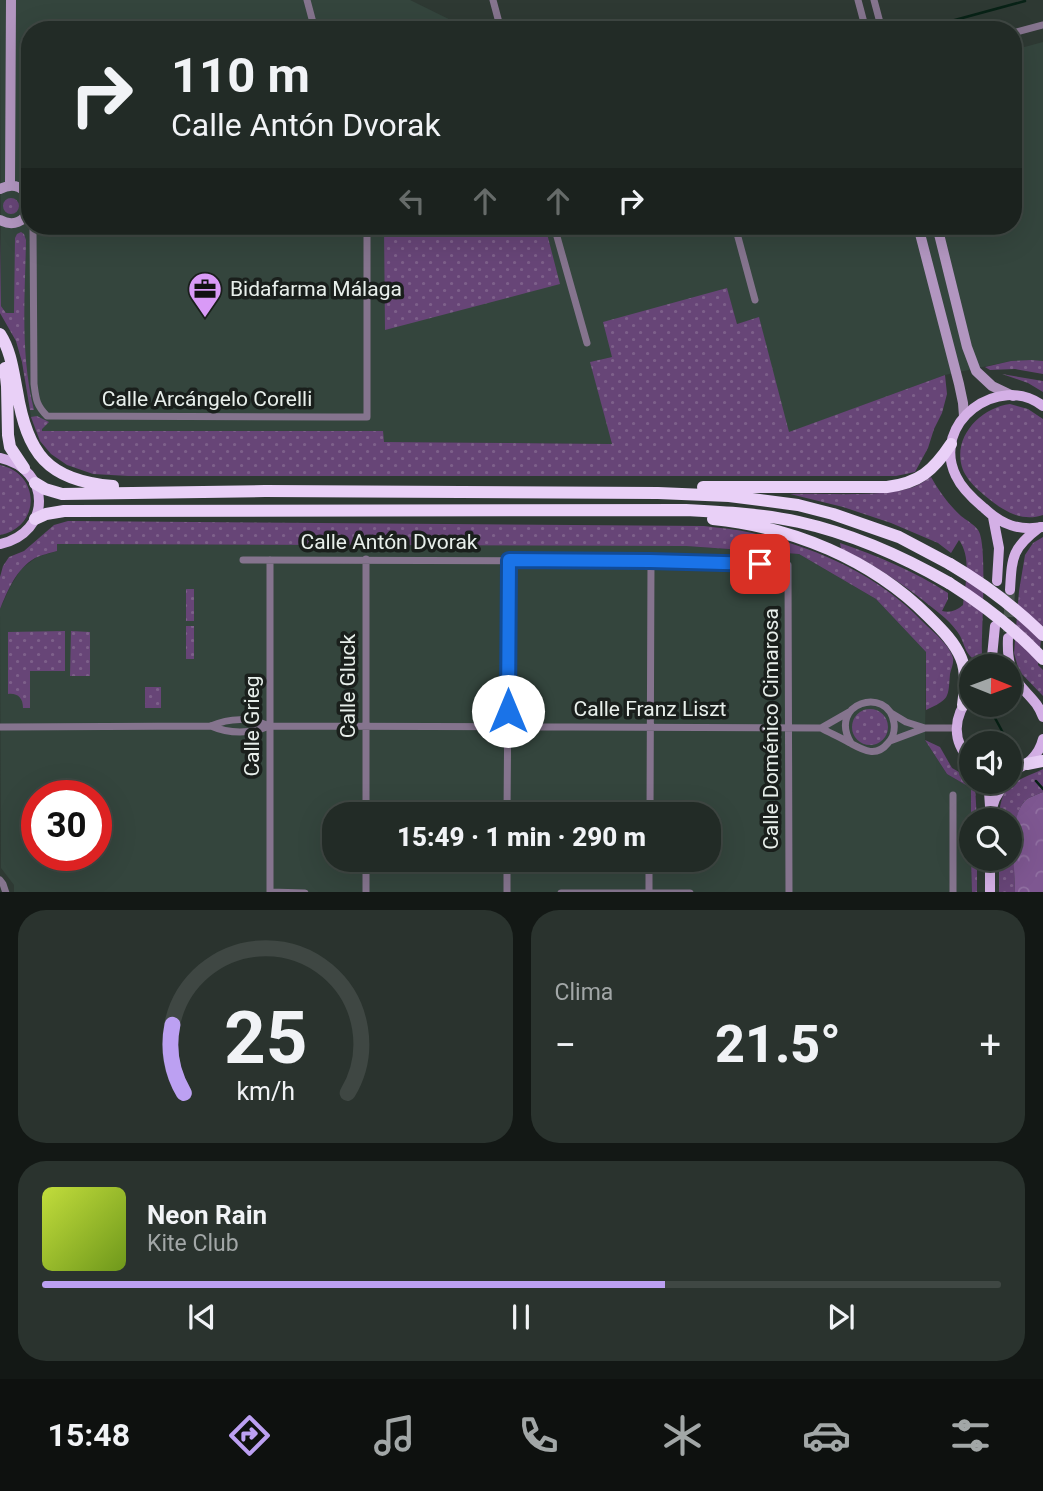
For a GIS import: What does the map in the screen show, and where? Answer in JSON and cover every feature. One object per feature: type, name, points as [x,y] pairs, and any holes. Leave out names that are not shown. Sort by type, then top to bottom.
[{"type":"highway","points":[[0,334],[6,344],[14,373],[21,417],[30,442],[43,459],[60,473],[83,483],[179,492]]},
{"type":"highway","points":[[0,344],[7,386],[10,447],[24,468]]},
{"type":"highway","points":[[658,494],[680,486],[902,485],[929,472],[951,444]]},
{"type":"highway","points":[[35,483],[62,494],[658,494],[729,496],[798,505],[899,537],[950,564],[1000,597],[1043,635]]},
{"type":"highway","points":[[35,519],[64,511],[686,510],[761,516],[831,530],[895,554],[949,583],[992,611],[1043,659]]},
{"type":"highway","points":[[686,510],[707,519],[744,523],[790,535],[845,557],[874,574],[919,607],[951,641],[959,655]]},
{"type":"highway","points":[[1022,768],[1043,761]]},
{"type":"main road","points":[[1042,527],[1019,528],[993,516],[970,495],[955,474],[951,461],[951,444],[955,429],[964,416],[992,397],[1013,396],[1035,400],[1043,406]]},
{"type":"main road","points":[[0,458],[13,461],[24,468],[35,483],[39,501],[35,519],[25,533],[5,543],[0,554]]},
{"type":"main road","points":[[993,516],[999,548],[997,581]]},
{"type":"main road","points":[[1010,590],[1014,552],[1025,538],[1042,527]]},
{"type":"main road","points":[[993,654],[995,626]]},
{"type":"main road","points":[[1008,638],[1007,653],[1013,675],[1024,691],[1033,698],[1043,717]]},
{"type":"main road","points":[[959,713],[956,727],[959,741]]},
{"type":"main road","points":[[1022,765],[1036,754],[1043,739]]},
{"type":"main road","points":[[990,871],[990,892]]},
{"type":"street","points":[[5,187],[11,0]]},
{"type":"street","points":[[307,0],[313,21]]},
{"type":"street","points":[[494,0],[499,21]]},
{"type":"street","points":[[859,0],[864,21]]},
{"type":"street","points":[[874,0],[880,21]]},
{"type":"street","points":[[1022,31],[1043,25]]},
{"type":"street","points":[[0,220],[10,223],[21,221]]},
{"type":"street","name":"Calle Arcángelo Corelli","points":[[30,235],[34,384],[39,409],[47,416],[367,417],[367,235]]},
{"type":"street","points":[[557,235],[587,343]]},
{"type":"street","points":[[737,235],[755,300]]},
{"type":"street","points":[[920,235],[959,384],[964,416]]},
{"type":"street","points":[[939,235],[967,346],[976,371],[992,386],[1013,396]]},
{"type":"street","name":"Calle Gluck","points":[[366,559],[366,802]]},
{"type":"street","name":"Calle Antón Dvorak","points":[[243,560],[650,561],[788,565]]},
{"type":"street","name":"Calle Grieg","points":[[270,560],[270,892]]},
{"type":"street","points":[[507,802],[509,560]]},
{"type":"street","points":[[650,561],[650,802]]},
{"type":"street","name":"Calle Doménico Cimarosa","points":[[788,565],[789,892]]},
{"type":"street","name":"Calle Franz Liszt","points":[[821,727],[855,706],[870,701],[885,707],[906,722],[925,728],[956,727]]},
{"type":"street","points":[[849,712],[845,727],[846,736],[851,743]]},
{"type":"street","points":[[889,742],[895,729],[891,713]]},
{"type":"street","name":"Calle Franz Liszt","points":[[0,727],[211,726],[224,732],[258,731],[269,726],[821,727],[857,748],[873,752],[889,742],[925,728]]},
{"type":"street","points":[[953,795],[953,892]]},
{"type":"street","points":[[366,872],[366,892]]},
{"type":"street","points":[[507,872],[507,892]]},
{"type":"street","points":[[649,872],[649,892]]},
{"type":"street","points":[[0,880],[6,892]]},
{"type":"street","points":[[270,892],[306,892]]},
{"type":"street","points":[[561,892],[690,892]]},
{"type":"shaded area","points":[[0,0],[410,0],[453,21],[21,21],[21,235],[1022,235],[1022,48],[1043,42],[1043,361],[1011,361],[945,375],[788,433],[759,318],[737,324],[727,289],[612,357],[591,362],[612,444],[383,442],[383,431],[36,432],[22,362],[16,341],[7,324],[6,313],[1,306]]},
{"type":"shaded area","points":[[11,198],[17,200],[17,212],[11,214],[5,212],[3,206],[5,200]]},
{"type":"shaded area","points":[[21,232],[26,240],[25,347],[34,410],[30,410],[16,341],[0,313],[0,236],[1,306],[6,313],[14,313],[17,234]]},
{"type":"shaded area","points":[[384,235],[547,235],[560,284],[385,330]]},
{"type":"shaded area","points":[[727,288],[737,324],[759,317],[789,432],[945,375],[947,394],[942,413],[915,472],[896,476],[93,474],[67,465],[51,454],[40,441],[31,417],[37,416],[49,422],[42,431],[383,431],[384,442],[612,444],[590,362],[612,357],[603,322]]},
{"type":"shaded area","points":[[1011,361],[1043,361],[1043,374],[1015,369],[990,370],[985,367]]},
{"type":"shaded area","points":[[1002,374],[1043,381],[1043,392],[1028,383]]},
{"type":"shaded area","points":[[1010,404],[1028,409],[1043,419],[1043,515],[1026,517],[1004,510],[975,487],[963,470],[961,447],[971,426],[988,412]]},
{"type":"shaded area","points":[[0,465],[13,470],[23,479],[31,500],[29,512],[23,522],[0,535]]},
{"type":"shaded area","points":[[931,477],[952,507],[977,528],[983,552],[982,654],[968,654],[956,630],[941,615],[884,572],[841,549],[840,543],[896,565],[948,593],[942,611],[948,612],[963,605],[967,563],[959,540],[951,553],[938,543],[891,523],[843,507],[790,494],[865,494],[913,487]]},
{"type":"shaded area","points":[[68,521],[704,526],[746,532],[798,546],[843,565],[865,576],[904,604],[940,638],[951,653],[953,662],[948,693],[944,700],[926,710],[926,652],[876,599],[799,554],[686,546],[57,544],[57,551],[35,558],[23,568],[13,581],[0,609],[0,577],[9,557],[24,551],[54,525]]},
{"type":"shaded area","points":[[1043,537],[1043,624],[1038,665],[1043,670],[1043,696],[1022,674],[1022,654],[1014,653],[1025,555],[1033,543]]},
{"type":"shaded area","points":[[57,544],[686,546],[799,554],[876,599],[926,652],[925,740],[947,774],[959,781],[959,794],[971,794],[971,808],[959,808],[959,871],[972,871],[972,892],[14,892],[14,885],[1,868],[0,609],[21,569],[37,557],[57,551]]},
{"type":"shaded area","points":[[186,589],[194,589],[194,621],[186,621]]},
{"type":"shaded area","points":[[186,626],[194,626],[194,659],[186,659]]},
{"type":"shaded area","points":[[65,631],[65,671],[30,671],[30,708],[23,708],[19,697],[8,694],[8,632]]},
{"type":"shaded area","points":[[71,631],[90,632],[90,676],[70,676]]},
{"type":"shaded area","points":[[145,687],[161,687],[161,708],[145,708]]},
{"type":"shaded area","points":[[870,709],[883,714],[888,727],[883,740],[870,745],[857,740],[852,727],[857,714]]},
{"type":"shaded area","points":[[925,740],[940,747],[952,768],[959,772],[959,781],[947,774]]},
{"type":"shaded area","points":[[1043,769],[1043,792],[1027,799],[1020,808],[1000,808],[1004,794],[1022,794],[1022,779]]},
{"type":"shaded area","points":[[971,794],[975,794],[976,808],[971,808]]},
{"type":"shaded area","points":[[971,871],[977,871],[977,892],[972,892]]},
{"type":"shaded area","points":[[999,871],[1015,871],[1015,892],[999,892]]},
{"type":"green space","points":[[1043,792],[1043,892],[1015,892],[1015,871],[1022,871],[1021,808],[1027,799]]},
{"type":"waterway","points":[[951,21],[1025,1]]},
{"type":"waterway","points":[[995,718],[1002,731]]},
{"type":"waterway","points":[[1036,781],[1043,789]]},
{"type":"tunnel","points":[[1008,632],[1010,590]]},
{"type":"place","name":"Bidafarma Málaga","points":[[205,319]]},
{"type":"route","points":[[508,711],[509,560],[760,564]]}]
